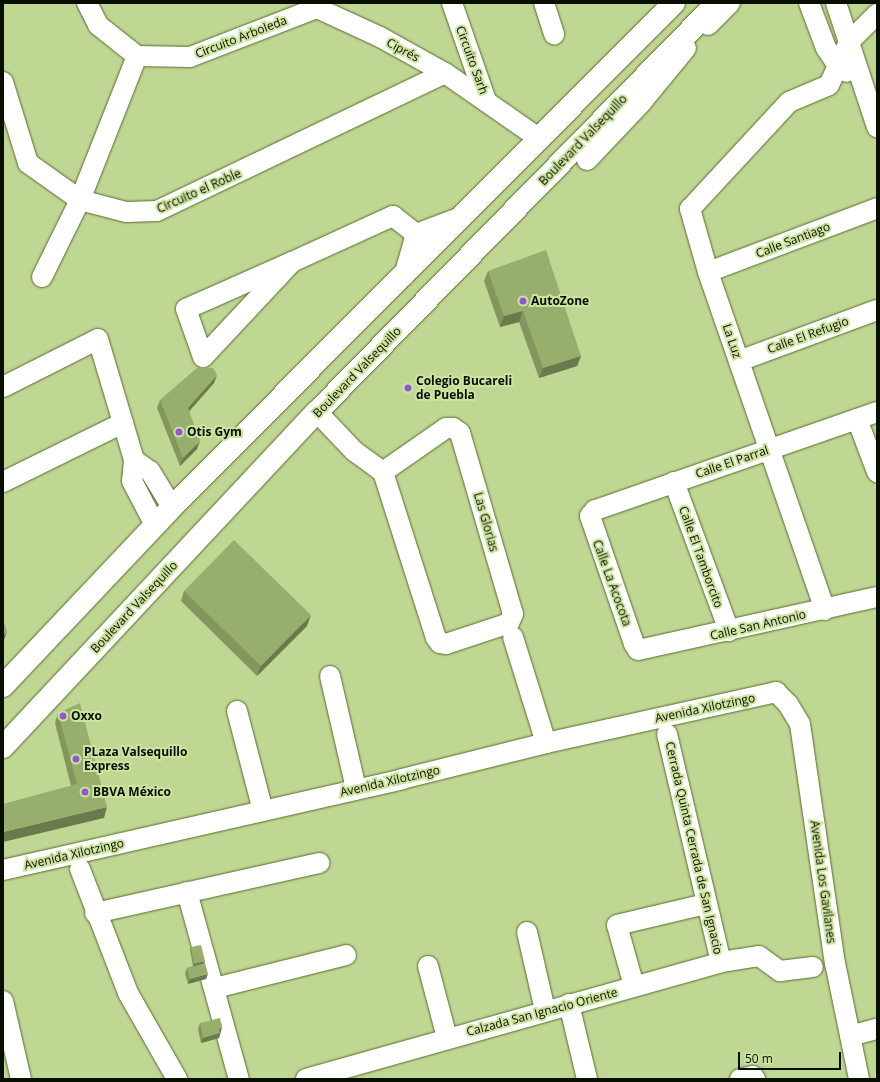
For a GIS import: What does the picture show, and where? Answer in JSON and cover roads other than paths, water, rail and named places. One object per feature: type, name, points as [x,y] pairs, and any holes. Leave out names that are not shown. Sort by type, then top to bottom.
[{"type":"main road","points":[[3,686],[172,507],[404,276],[460,217],[540,139],[674,3]]},
{"type":"main road","name":"Boulevard Valsequillo","points":[[3,747],[317,412],[671,58],[717,3]]},
{"type":"street","points":[[42,277],[80,200],[137,56],[98,25],[87,3]]},
{"type":"street","name":"Circuito Sarh","points":[[452,3],[485,98],[540,139]]},
{"type":"street","points":[[544,3],[554,34]]},
{"type":"street","points":[[587,160],[641,103],[671,58],[730,3]]},
{"type":"street","points":[[809,3],[826,48],[839,67],[860,78]]},
{"type":"street","points":[[836,3],[877,128]]},
{"type":"street","name":"Circuito Arboleda","points":[[137,56],[190,57],[318,6]]},
{"type":"street","name":"Ciprés","points":[[318,6],[445,73],[485,98]]},
{"type":"street","points":[[839,67],[849,42],[877,14]]},
{"type":"street","name":"La Luz","points":[[825,610],[708,272],[691,214],[692,204],[789,102],[829,86],[839,67]]},
{"type":"street","name":"Circuito el Roble","points":[[3,82],[28,163],[80,200],[126,212],[157,211],[445,73]]},
{"type":"street","name":"Calle Santiago","points":[[708,272],[877,208]]},
{"type":"street","points":[[292,262],[203,357],[186,309],[393,216],[416,234]]},
{"type":"street","points":[[416,234],[460,217]]},
{"type":"street","points":[[404,276],[416,234]]},
{"type":"street","name":"Calle El Refugio","points":[[739,361],[877,310]]},
{"type":"street","points":[[3,387],[98,339],[134,460],[132,481],[155,525]]},
{"type":"street","points":[[317,412],[354,451],[383,472],[436,638],[446,644],[509,623],[513,628]]},
{"type":"street","name":"Calle El Parral","points":[[590,516],[595,510],[877,412]]},
{"type":"street","points":[[857,419],[877,472]]},
{"type":"street","points":[[3,482],[123,423]]},
{"type":"street","name":"Las Glorias","points":[[383,472],[446,428],[453,428],[460,434],[513,614],[513,628],[546,743]]},
{"type":"street","points":[[134,460],[150,470],[172,507]]},
{"type":"street","name":"Calle El Tamborcito","points":[[674,482],[729,631]]},
{"type":"street","name":"Calle La Acocota","points":[[590,516],[631,637],[638,650]]},
{"type":"street","name":"Calle San Antonio","points":[[638,650],[825,610],[877,597]]},
{"type":"street","points":[[330,676],[356,789]]},
{"type":"street","name":"Avenida Xilotzingo","points":[[3,870],[263,811],[546,743],[776,692]]},
{"type":"street","name":"Avenida Los Gavilanes","points":[[776,692],[788,704],[800,724],[835,963],[859,1079]]},
{"type":"street","points":[[237,711],[263,811]]},
{"type":"street","name":"Cerrada Quinta Cerrada de San Ignacio","points":[[668,734],[706,904],[721,962]]},
{"type":"street","points":[[95,913],[319,862]]},
{"type":"street","points":[[80,869],[95,913],[128,993],[171,1078]]},
{"type":"street","points":[[186,892],[215,988],[239,1079]]},
{"type":"street","points":[[634,986],[617,925],[706,904]]},
{"type":"street","points":[[527,932],[545,1010]]},
{"type":"street","points":[[215,988],[346,955]]},
{"type":"street","name":"Calzada San Ignacio Oriente","points":[[306,1079],[359,1071],[447,1038],[721,962],[759,956],[774,969],[780,972],[813,967]]},
{"type":"street","points":[[428,966],[447,1038]]},
{"type":"street","points":[[569,1004],[587,1079]]},
{"type":"street","points":[[4,1008],[7,1032],[21,1079]]},
{"type":"street","points":[[850,1036],[877,1029]]},
{"type":"street","points":[[740,1079],[753,1076],[755,1079]]},
{"type":"place","name":"AutoZone","points":[[523,301]]},
{"type":"place","name":"Colegio Bucareli de Puebla","points":[[408,388]]},
{"type":"place","name":"Otis Gym","points":[[179,432]]},
{"type":"place","name":"Oxxo","points":[[63,716]]},
{"type":"place","name":"PLaza Valsequillo Express","points":[[76,759]]},
{"type":"place","name":"BBVA México","points":[[85,792]]}]
